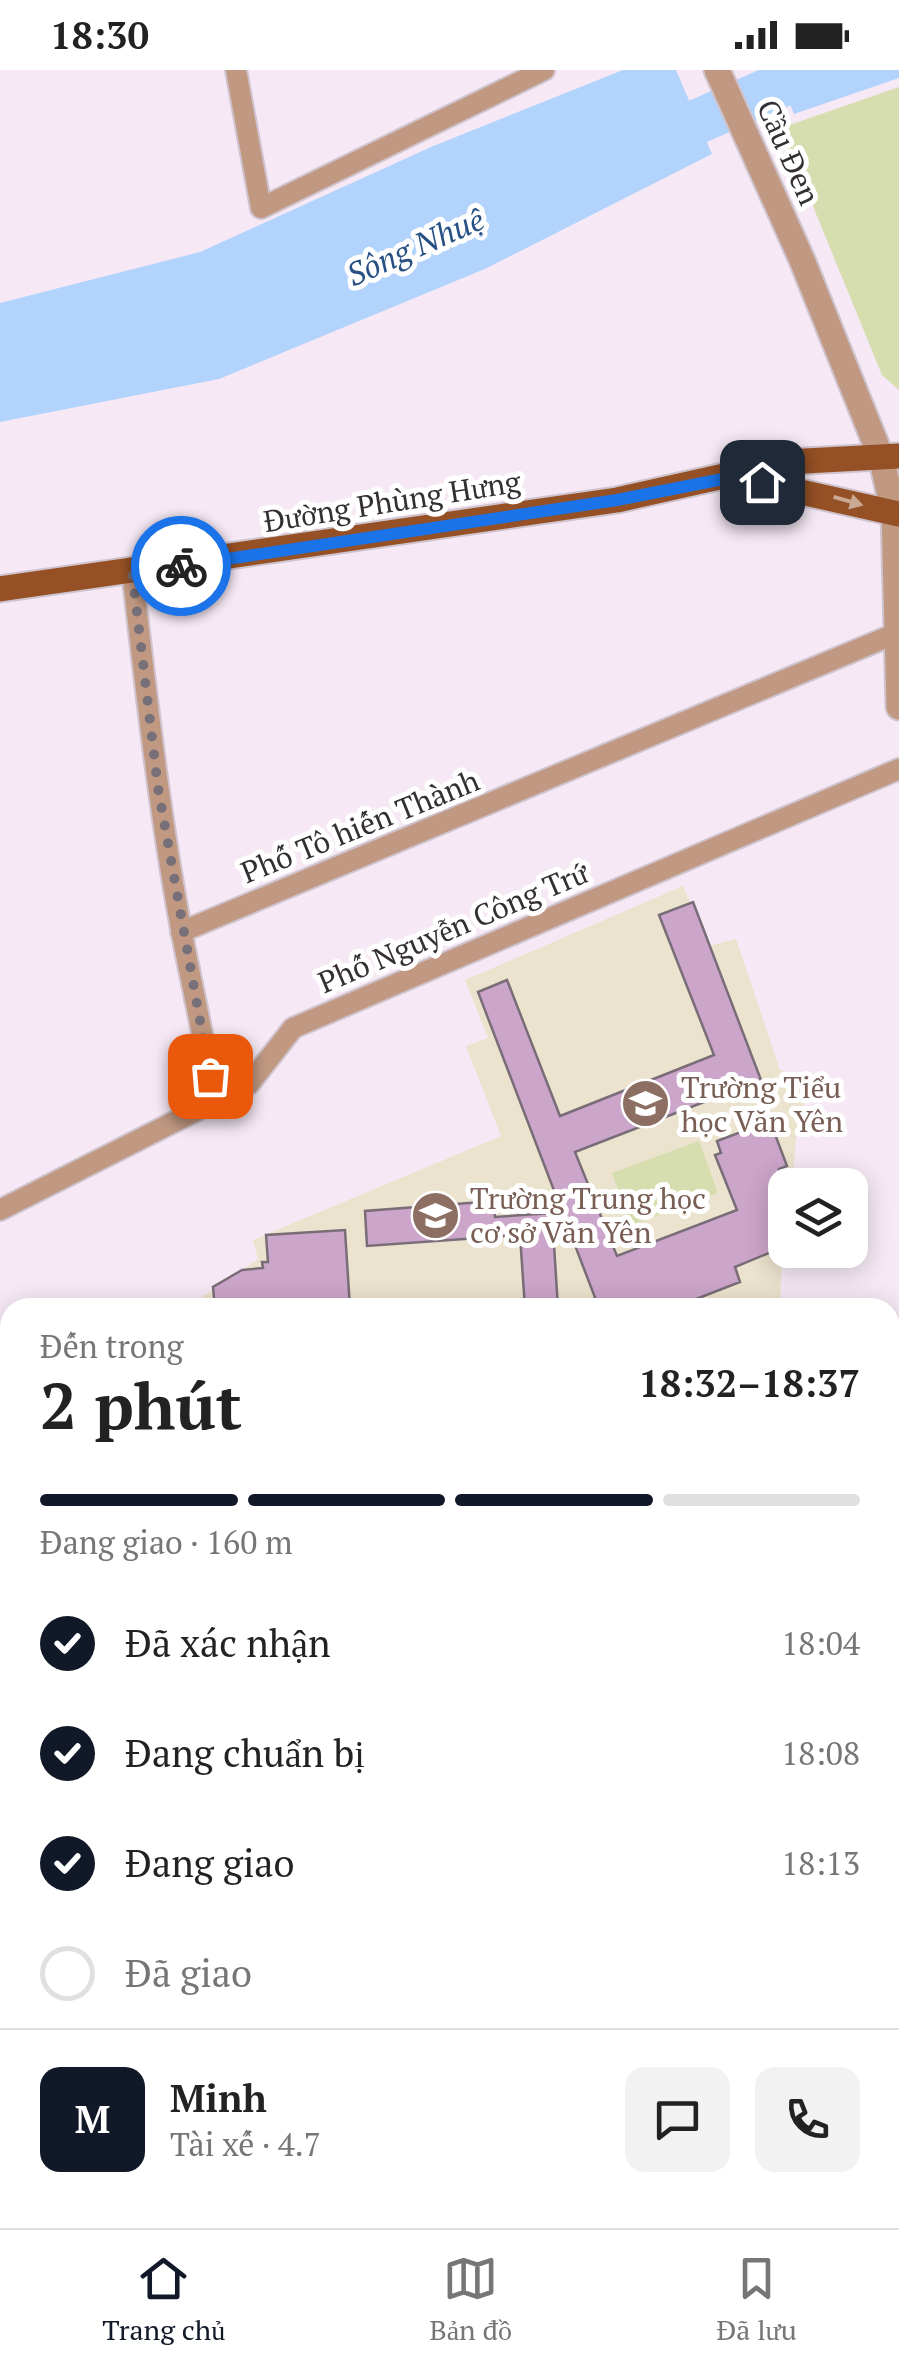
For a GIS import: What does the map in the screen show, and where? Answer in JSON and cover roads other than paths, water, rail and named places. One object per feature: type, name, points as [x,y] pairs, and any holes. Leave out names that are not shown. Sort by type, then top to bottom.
[{"type":"main road","name":"Đường Phùng Hưng","points":[[0,589],[617,500],[733,477],[786,462],[890,456]]},
{"type":"main road","name":"Đường Phùng Hưng","points":[[733,477],[820,492],[897,514]]},
{"type":"street","points":[[236,70],[261,208],[544,70]]},
{"type":"street","name":"Cầu Đen","points":[[717,70],[890,456],[897,514],[899,707]]},
{"type":"street","points":[[132,571],[158,788],[181,932],[204,1023],[214,1103]]},
{"type":"street","name":"Phố Tô hiến Thành","points":[[181,932],[897,633]]},
{"type":"street","name":"Phố Nguyễn Công Trứ","points":[[0,1210],[250,1084],[292,1028],[899,769]]},
{"type":"water","points":[[623,70],[676,70],[712,154],[487,268],[219,379],[0,422],[0,303],[200,252],[431,147]]},
{"type":"water","points":[[776,70],[899,70],[899,78],[794,114]]},
{"type":"waterway","name":"Sông Nhuệ","points":[[644,145],[815,70]]},
{"type":"place","name":"Trường Tiểu học Văn Yên","points":[[646,1104]]},
{"type":"place","name":"Trường Trung học cơ sở Văn Yên","points":[[435,1215]]}]
